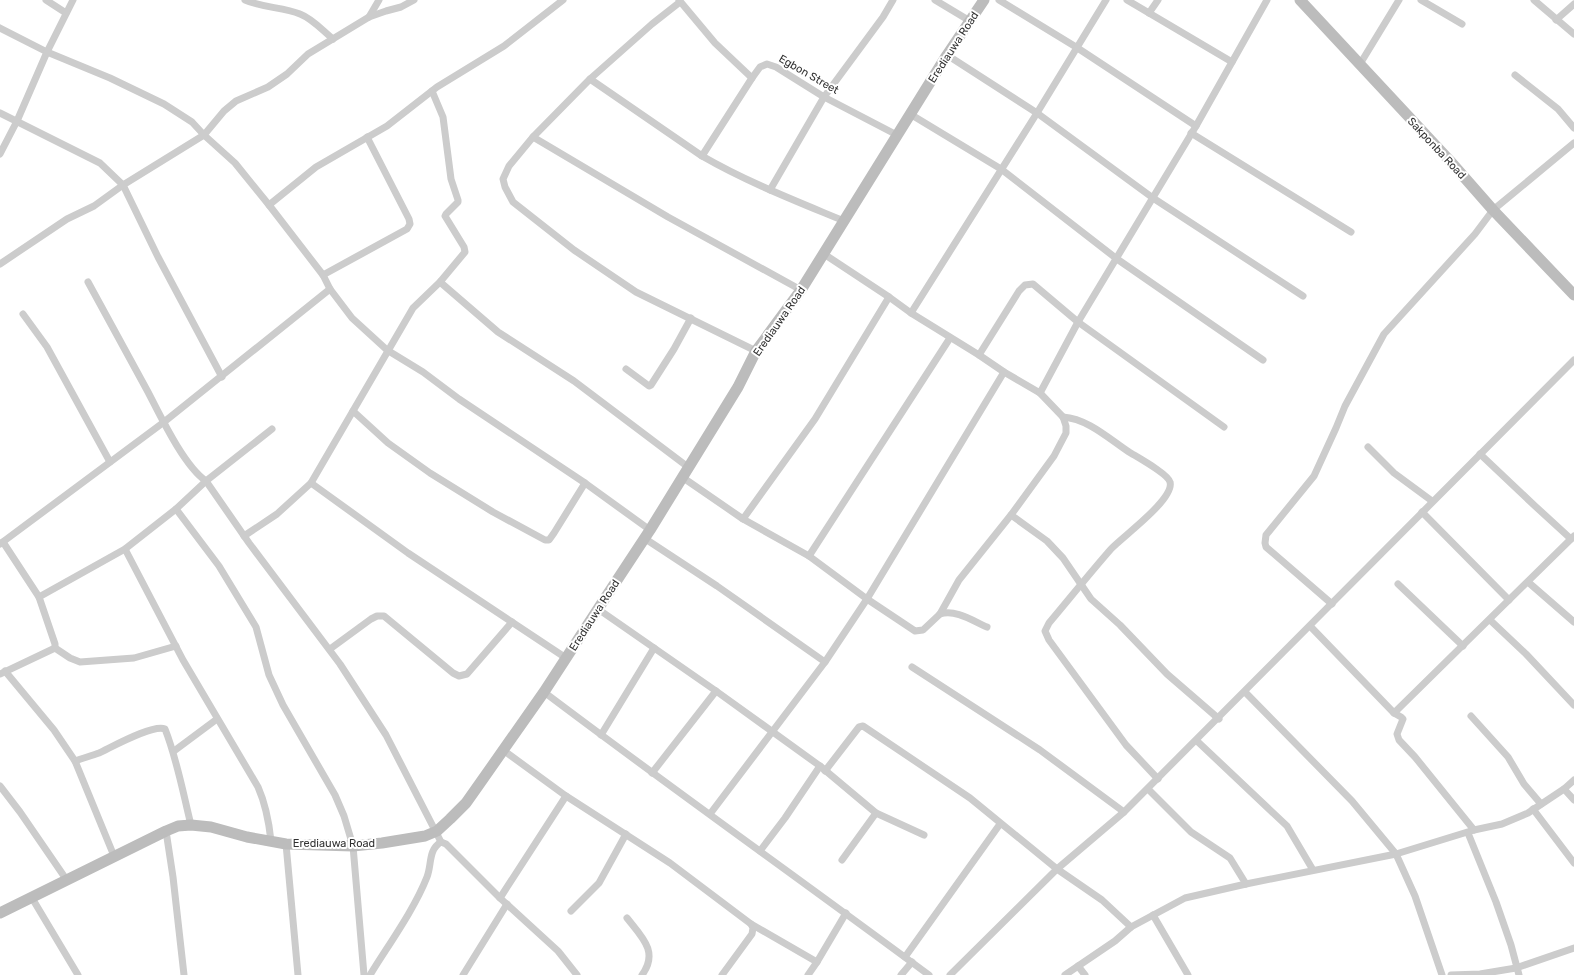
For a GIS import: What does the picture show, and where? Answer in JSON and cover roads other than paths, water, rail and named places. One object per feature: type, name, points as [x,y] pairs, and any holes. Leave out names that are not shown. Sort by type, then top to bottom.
[{"type":"street","points":[[46,0],[66,13]]},
{"type":"street","points":[[0,154],[17,121],[47,52],[73,0]]},
{"type":"street","points":[[245,0],[306,17],[333,39]]},
{"type":"street","points":[[369,17],[380,0]]},
{"type":"street","points":[[0,264],[67,219],[94,206],[123,185],[204,135],[224,111],[236,100],[268,87],[287,74],[308,54],[369,17],[402,7],[414,0]]},
{"type":"street","points":[[269,205],[316,167],[387,126],[432,91],[504,46],[563,0]]},
{"type":"street","points":[[770,190],[824,97],[883,17],[893,0]]},
{"type":"street","points":[[935,0],[970,21]]},
{"type":"street","name":"Erediauwa Road","points":[[0,912],[32,898],[66,879],[166,830],[178,826],[191,825],[211,827],[286,844],[353,846],[411,839],[436,831],[466,803],[544,692],[647,534],[738,387],[756,351],[802,290],[910,114],[984,0]]},
{"type":"street","points":[[999,0],[1076,47],[1196,126]]},
{"type":"street","points":[[911,313],[1106,0]]},
{"type":"street","points":[[1127,0],[1232,62]]},
{"type":"street","points":[[1149,13],[1158,0]]},
{"type":"street","points":[[1040,393],[1078,322],[1196,126],[1267,0]]},
{"type":"street","name":"Sakponba Road","points":[[1300,0],[1450,161],[1493,210],[1574,295]]},
{"type":"street","points":[[1360,64],[1399,0]]},
{"type":"street","points":[[1421,0],[1462,24]]},
{"type":"street","points":[[1534,0],[1574,34]]},
{"type":"street","points":[[752,78],[715,43],[680,1],[590,79],[534,137],[509,166],[504,179],[505,187],[513,202],[574,250],[636,292],[756,351]]},
{"type":"street","points":[[1556,20],[1574,4]]},
{"type":"street","points":[[0,28],[47,52],[110,78],[164,104],[192,122],[234,163],[269,205],[323,275],[330,289],[352,318],[387,350],[423,372],[459,399],[585,483],[647,534],[717,586],[825,662]]},
{"type":"street","points":[[948,55],[1037,113],[1153,198],[1303,296]]},
{"type":"street","name":"Egbon Street","points":[[702,156],[752,78],[760,67],[767,64],[776,67],[824,97],[897,135]]},
{"type":"street","points":[[1515,75],[1558,109],[1574,128]]},
{"type":"street","points":[[590,79],[702,156],[770,190],[844,221]]},
{"type":"street","points":[[244,536],[277,514],[310,483],[353,412],[412,308],[440,282],[465,252],[464,247],[445,216],[458,202],[458,200],[451,179],[442,117],[432,91]]},
{"type":"street","points":[[0,113],[100,163],[123,185],[158,257],[222,376]]},
{"type":"street","points":[[910,114],[1001,169],[1117,259],[1263,360]]},
{"type":"street","points":[[1191,134],[1351,232]]},
{"type":"street","points":[[323,275],[407,229],[410,224],[409,219],[367,137]]},
{"type":"street","points":[[534,137],[668,217],[802,290]]},
{"type":"street","points":[[1332,604],[1266,548],[1266,535],[1314,476],[1345,406],[1384,334],[1475,234],[1493,210],[1574,143]]},
{"type":"street","points":[[682,477],[743,519],[809,556],[867,599],[915,631],[923,630],[940,614],[959,580],[1011,515],[1054,456],[1066,433],[1066,426],[1063,417],[1040,393],[911,313],[824,254]]},
{"type":"street","points":[[88,282],[164,422],[188,462],[199,476],[206,481],[244,536],[330,649],[386,735],[441,842],[446,844],[500,898],[558,951],[578,975]]},
{"type":"street","points":[[440,282],[498,332],[574,381],[688,466]]},
{"type":"street","points":[[978,355],[1019,291],[1025,285],[1033,284],[1078,322],[1224,427]]},
{"type":"street","points":[[176,646],[134,658],[80,662],[70,658],[55,648],[39,597],[1,543],[164,422],[330,289]]},
{"type":"street","points":[[743,519],[815,419],[889,297]]},
{"type":"street","points":[[23,314],[47,347],[110,462]]},
{"type":"street","points":[[626,369],[649,386],[651,385],[674,349],[691,318]]},
{"type":"street","points":[[809,556],[950,338]]},
{"type":"street","points":[[950,975],[1057,869],[1124,812],[1148,789],[1219,719],[1432,501],[1574,360]]},
{"type":"street","points":[[710,814],[825,662],[867,599],[1004,372]]},
{"type":"street","points":[[353,412],[388,443],[430,472],[493,512],[545,540],[549,540],[554,533],[585,483]]},
{"type":"street","points":[[1063,417],[1074,418],[1088,424],[1170,481],[1170,486],[1165,497],[1151,514],[1112,548],[1049,623],[1045,632],[1126,745],[1158,779]]},
{"type":"street","points":[[39,597],[125,549],[176,508],[206,481],[272,429]]},
{"type":"street","points":[[1368,447],[1394,473],[1432,501]]},
{"type":"street","points":[[1394,713],[1573,538],[1535,506],[1480,454]]},
{"type":"street","points":[[310,483],[408,553],[566,658]]},
{"type":"street","points":[[176,508],[219,566],[256,627],[269,675],[282,705],[335,795],[353,846],[364,975]]},
{"type":"street","points":[[1422,512],[1510,600]]},
{"type":"street","points":[[1011,515],[1046,541],[1063,558],[1091,599],[1120,625],[1167,674],[1219,719]]},
{"type":"street","points":[[125,549],[217,720],[231,740],[263,797],[271,841]]},
{"type":"street","points":[[1528,582],[1574,622]]},
{"type":"street","points":[[1398,584],[1463,646]]},
{"type":"street","points":[[598,609],[772,732],[822,769],[876,813],[924,835]]},
{"type":"street","points":[[940,614],[947,612],[955,613],[987,627]]},
{"type":"street","points":[[330,649],[370,619],[376,616],[384,616],[453,674],[459,676],[467,674],[512,622]]},
{"type":"street","points":[[1490,620],[1526,654],[1574,705]]},
{"type":"street","points":[[1310,626],[1394,713],[1403,719],[1397,734],[1399,740],[1415,757],[1471,832],[1511,945],[1518,971]]},
{"type":"street","points":[[55,648],[2,672],[54,730],[75,761],[114,856]]},
{"type":"street","points":[[601,735],[654,648]]},
{"type":"street","points":[[912,667],[1040,750],[1124,812]]},
{"type":"street","points":[[652,773],[716,691]]},
{"type":"street","points":[[544,692],[652,773],[929,975]]},
{"type":"street","points":[[1245,692],[1352,801],[1396,854],[1415,896],[1442,975]]},
{"type":"street","points":[[1471,716],[1508,757],[1524,784],[1540,804]]},
{"type":"street","points":[[174,751],[217,720]]},
{"type":"street","points":[[760,851],[822,769],[859,728],[863,726],[970,798],[1057,869],[1102,900],[1131,927]]},
{"type":"street","points":[[75,761],[140,734],[159,728],[165,729],[174,751],[178,775],[191,825]]},
{"type":"street","points":[[1196,741],[1287,826],[1313,870]]},
{"type":"street","points":[[503,750],[566,796],[670,863],[751,924],[817,962]]},
{"type":"street","points":[[1065,975],[1115,941],[1131,927],[1185,898],[1313,870],[1396,854],[1502,824],[1533,809],[1564,789],[1574,780]]},
{"type":"street","points":[[0,786],[20,812],[66,879]]},
{"type":"street","points":[[1148,789],[1191,832],[1230,858],[1246,884]]},
{"type":"street","points":[[1564,789],[1574,800]]},
{"type":"street","points":[[500,898],[566,796]]},
{"type":"street","points":[[1533,809],[1574,863]]},
{"type":"street","points":[[842,860],[876,813]]},
{"type":"street","points":[[905,957],[1000,824]]},
{"type":"street","points":[[166,830],[184,975]]},
{"type":"street","points":[[571,911],[599,883],[626,834]]},
{"type":"street","points":[[370,975],[419,894],[428,875],[432,853],[436,845],[441,842]]},
{"type":"street","points":[[286,844],[298,975]]},
{"type":"street","points":[[32,898],[78,975]]},
{"type":"street","points":[[463,975],[507,904]]},
{"type":"street","points":[[808,975],[846,913]]},
{"type":"street","points":[[1153,915],[1188,975]]},
{"type":"street","points":[[627,918],[646,943],[649,957],[648,967],[642,975]]},
{"type":"street","points":[[722,975],[752,934],[753,928],[751,924]]},
{"type":"street","points":[[1452,975],[1518,971],[1574,948]]},
{"type":"street","points":[[901,975],[912,962]]},
{"type":"street","points":[[1078,966],[1085,975]]}]
